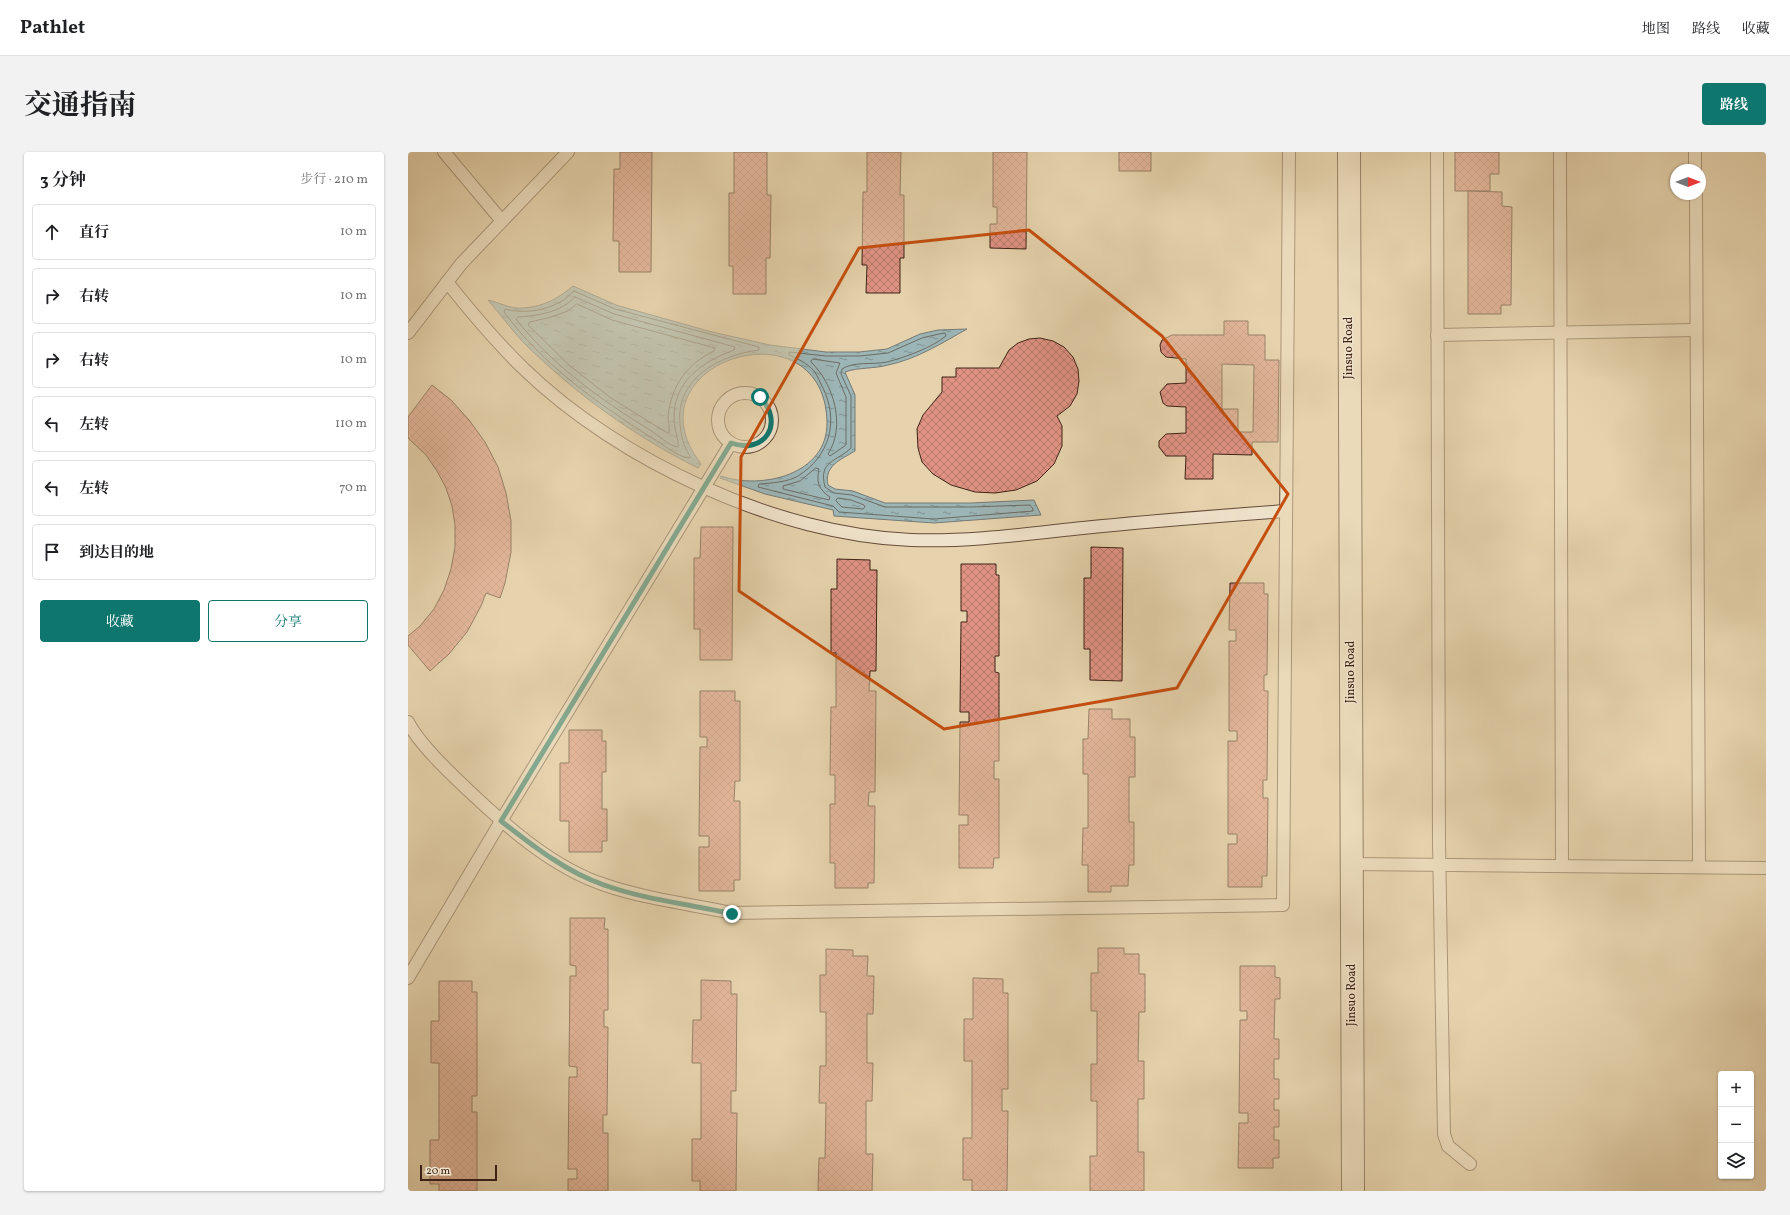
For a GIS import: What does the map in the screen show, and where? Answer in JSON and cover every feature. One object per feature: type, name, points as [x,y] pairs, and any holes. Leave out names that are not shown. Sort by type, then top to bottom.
[{"type":"street","name":"Jinsuo Road","points":[[1348,152],[1353,1191]]},
{"type":"lane","points":[[444,152],[502,220]]},
{"type":"lane","points":[[408,332],[461,264],[568,152]]},
{"type":"lane","points":[[408,722],[447,770],[501,821],[543,853],[604,885],[658,900],[732,914],[1283,905],[1289,152]]},
{"type":"lane","points":[[1437,152],[1440,865],[1444,1134],[1448,1146],[1470,1164]]},
{"type":"lane","points":[[1560,152],[1562,866]]},
{"type":"lane","points":[[1695,152],[1695,164]]},
{"type":"lane","points":[[1696,200],[1699,867]]},
{"type":"lane","points":[[447,282],[477,319],[524,370],[590,424],[653,462],[705,488],[799,522],[836,531],[911,540],[993,538],[1084,528],[1286,511]]},
{"type":"lane","points":[[1437,335],[1696,330]]},
{"type":"lane","points":[[739,393],[750,393],[760,397],[768,406],[772,417],[770,428],[766,436],[759,443],[751,446],[741,447],[731,443],[723,436],[719,426],[718,415],[722,405],[729,397],[739,393]]},
{"type":"lane","points":[[408,978],[501,821],[731,443]]},
{"type":"lane","points":[[1352,864],[1766,868]]},
{"type":"highlighted area","points":[[1029,230],[1162,336],[1288,494],[1177,688],[944,729],[739,591],[741,457],[859,248]]},
{"type":"water","points":[[573,286],[616,305],[712,332],[770,345],[826,352],[859,352],[887,349],[920,334],[938,330],[967,329],[909,359],[883,366],[856,369],[845,372],[855,395],[855,451],[834,464],[828,473],[828,485],[835,489],[853,491],[885,503],[971,503],[1034,500],[1041,515],[934,523],[834,516],[833,510],[765,494],[720,478],[721,476],[737,480],[755,481],[772,479],[789,474],[804,466],[816,455],[824,440],[827,422],[818,384],[795,362],[765,354],[734,359],[706,373],[687,397],[684,428],[701,464],[698,468],[628,428],[584,396],[523,342],[488,300],[509,307],[532,307],[547,303]]},
{"type":"building","points":[[620,152],[652,152],[651,272],[619,272],[619,241],[613,241],[614,169],[620,169]]},
{"type":"building","points":[[734,152],[767,152],[767,195],[771,195],[770,258],[766,258],[766,294],[733,294],[733,266],[729,266],[729,193],[734,193]]},
{"type":"building","points":[[867,152],[901,152],[900,195],[904,195],[904,258],[900,258],[900,293],[866,293],[867,265],[862,265],[863,192],[867,192]]},
{"type":"building","points":[[993,152],[1027,152],[1026,249],[990,248],[990,224],[997,224],[997,207],[993,207]]},
{"type":"building","points":[[1119,152],[1151,152],[1151,171],[1119,171]]},
{"type":"building","points":[[1455,152],[1499,152],[1499,174],[1490,174],[1490,191],[1455,191]]},
{"type":"building","points":[[1468,191],[1502,192],[1502,206],[1512,207],[1511,305],[1501,305],[1501,314],[1468,314]]},
{"type":"building","points":[[1224,321],[1248,321],[1248,335],[1265,335],[1265,360],[1279,360],[1278,442],[1252,442],[1252,455],[1213,454],[1213,479],[1185,479],[1186,456],[1166,456],[1159,447],[1159,441],[1166,434],[1186,433],[1186,407],[1167,406],[1163,403],[1160,392],[1167,384],[1186,383],[1186,359],[1166,357],[1161,352],[1160,345],[1162,340],[1172,335],[1224,335]],"holes":[[[1222,364],[1254,365],[1253,432],[1238,432],[1238,409],[1222,409]]]},
{"type":"building","points":[[1040,338],[1053,341],[1064,347],[1073,357],[1078,369],[1079,381],[1077,394],[1070,406],[1057,416],[1062,426],[1062,446],[1054,464],[1037,481],[1016,490],[995,493],[975,492],[951,485],[933,474],[922,462],[918,448],[917,429],[923,415],[942,392],[942,377],[956,377],[956,368],[999,368],[1009,350],[1018,343],[1029,339]]},
{"type":"building","points":[[432,385],[451,400],[469,420],[485,442],[498,467],[506,493],[511,521],[511,552],[505,583],[500,598],[486,593],[467,632],[449,654],[430,671],[408,645],[408,636],[420,626],[434,609],[444,590],[451,569],[455,547],[455,525],[452,506],[446,488],[426,455],[408,438],[408,417]]},
{"type":"building","points":[[701,527],[733,527],[732,660],[700,660],[700,629],[694,629],[694,558],[700,558]]},
{"type":"building","points":[[1091,547],[1123,548],[1122,681],[1090,680],[1090,649],[1084,649],[1084,578],[1091,578]]},
{"type":"building","points":[[837,559],[870,560],[870,570],[877,570],[876,671],[870,671],[869,691],[876,691],[875,792],[869,792],[868,806],[875,806],[874,883],[868,883],[868,888],[835,888],[835,863],[830,863],[830,804],[835,804],[835,775],[830,775],[831,707],[836,707],[836,653],[831,653],[831,589],[837,589]]},
{"type":"building","points":[[961,564],[996,564],[996,575],[999,575],[999,656],[995,656],[995,672],[999,673],[999,761],[994,761],[994,779],[999,779],[999,858],[994,858],[993,868],[959,868],[959,825],[968,825],[968,815],[959,815],[960,722],[969,722],[969,712],[960,712],[961,622],[967,622],[967,611],[961,611]]},
{"type":"building","points":[[1230,583],[1264,583],[1264,594],[1268,594],[1267,675],[1264,675],[1264,691],[1268,691],[1267,780],[1263,780],[1263,798],[1268,798],[1267,876],[1262,876],[1262,887],[1228,887],[1228,844],[1237,844],[1237,834],[1228,834],[1228,741],[1237,741],[1237,731],[1229,731],[1229,641],[1236,641],[1236,630],[1229,630]]},
{"type":"building","points":[[700,691],[735,691],[735,701],[740,701],[740,781],[735,781],[734,801],[740,801],[740,880],[734,880],[734,891],[699,891],[699,847],[709,847],[709,836],[699,836],[700,747],[707,747],[707,737],[700,737]]},
{"type":"building","points":[[1089,709],[1112,709],[1112,719],[1130,719],[1130,737],[1135,737],[1135,777],[1129,777],[1129,822],[1134,822],[1134,865],[1129,865],[1128,886],[1111,886],[1111,892],[1088,892],[1088,865],[1082,865],[1083,828],[1088,828],[1088,774],[1083,774],[1083,739],[1088,739]]},
{"type":"building","points":[[569,730],[602,730],[602,741],[606,741],[606,772],[602,772],[602,809],[607,809],[607,841],[602,841],[602,852],[569,852],[569,821],[560,821],[560,763],[569,763]]},
{"type":"building","points":[[570,918],[605,918],[604,929],[608,929],[608,1010],[604,1010],[604,1027],[608,1027],[607,1115],[603,1115],[603,1133],[608,1133],[608,1191],[568,1191],[568,1179],[577,1179],[577,1169],[568,1169],[569,1077],[577,1077],[577,1067],[569,1066],[570,976],[576,976],[576,966],[570,965]]},
{"type":"building","points":[[1098,948],[1124,948],[1124,954],[1139,954],[1139,974],[1145,974],[1145,1012],[1139,1012],[1138,1061],[1144,1061],[1144,1099],[1138,1099],[1138,1152],[1144,1152],[1144,1191],[1090,1191],[1090,1156],[1097,1156],[1097,1101],[1091,1101],[1091,1064],[1097,1064],[1097,1011],[1091,1011],[1091,973],[1098,973]]},
{"type":"building","points":[[826,949],[853,950],[853,956],[868,956],[867,976],[874,976],[873,1014],[867,1014],[867,1063],[873,1063],[872,1101],[866,1101],[866,1154],[873,1154],[872,1191],[818,1191],[819,1158],[825,1158],[826,1103],[819,1103],[820,1066],[826,1066],[826,1012],[820,1012],[820,975],[826,975]]},
{"type":"building","points":[[1240,966],[1275,966],[1275,977],[1280,978],[1280,999],[1275,999],[1274,1039],[1279,1039],[1279,1059],[1274,1059],[1274,1079],[1279,1079],[1279,1099],[1274,1099],[1274,1110],[1279,1110],[1279,1127],[1274,1127],[1274,1140],[1279,1140],[1279,1158],[1273,1158],[1273,1168],[1238,1168],[1239,1123],[1248,1123],[1248,1113],[1239,1113],[1240,1020],[1247,1020],[1247,1011],[1240,1011]]},
{"type":"building","points":[[973,978],[1003,979],[1003,993],[1008,993],[1008,1089],[1002,1089],[1002,1111],[1008,1111],[1007,1191],[972,1191],[972,1180],[963,1180],[963,1138],[972,1138],[972,1061],[964,1061],[964,1019],[973,1019]]},
{"type":"building","points":[[701,980],[731,981],[731,994],[737,994],[736,1091],[731,1091],[731,1113],[737,1113],[736,1191],[700,1191],[700,1181],[692,1181],[692,1139],[701,1139],[701,1063],[692,1063],[693,1020],[701,1020]]},
{"type":"building","points":[[439,981],[472,981],[472,992],[477,992],[477,1096],[472,1096],[472,1112],[477,1112],[477,1191],[439,1191],[439,1184],[430,1184],[430,1140],[439,1140],[439,1063],[431,1063],[431,1021],[439,1021]]},
{"type":"route","points":[[732,914],[701,906],[658,900],[604,885],[543,853],[501,821],[731,443],[741,447],[751,446],[759,443],[766,436],[770,428],[772,417],[768,406],[760,397]]}]
